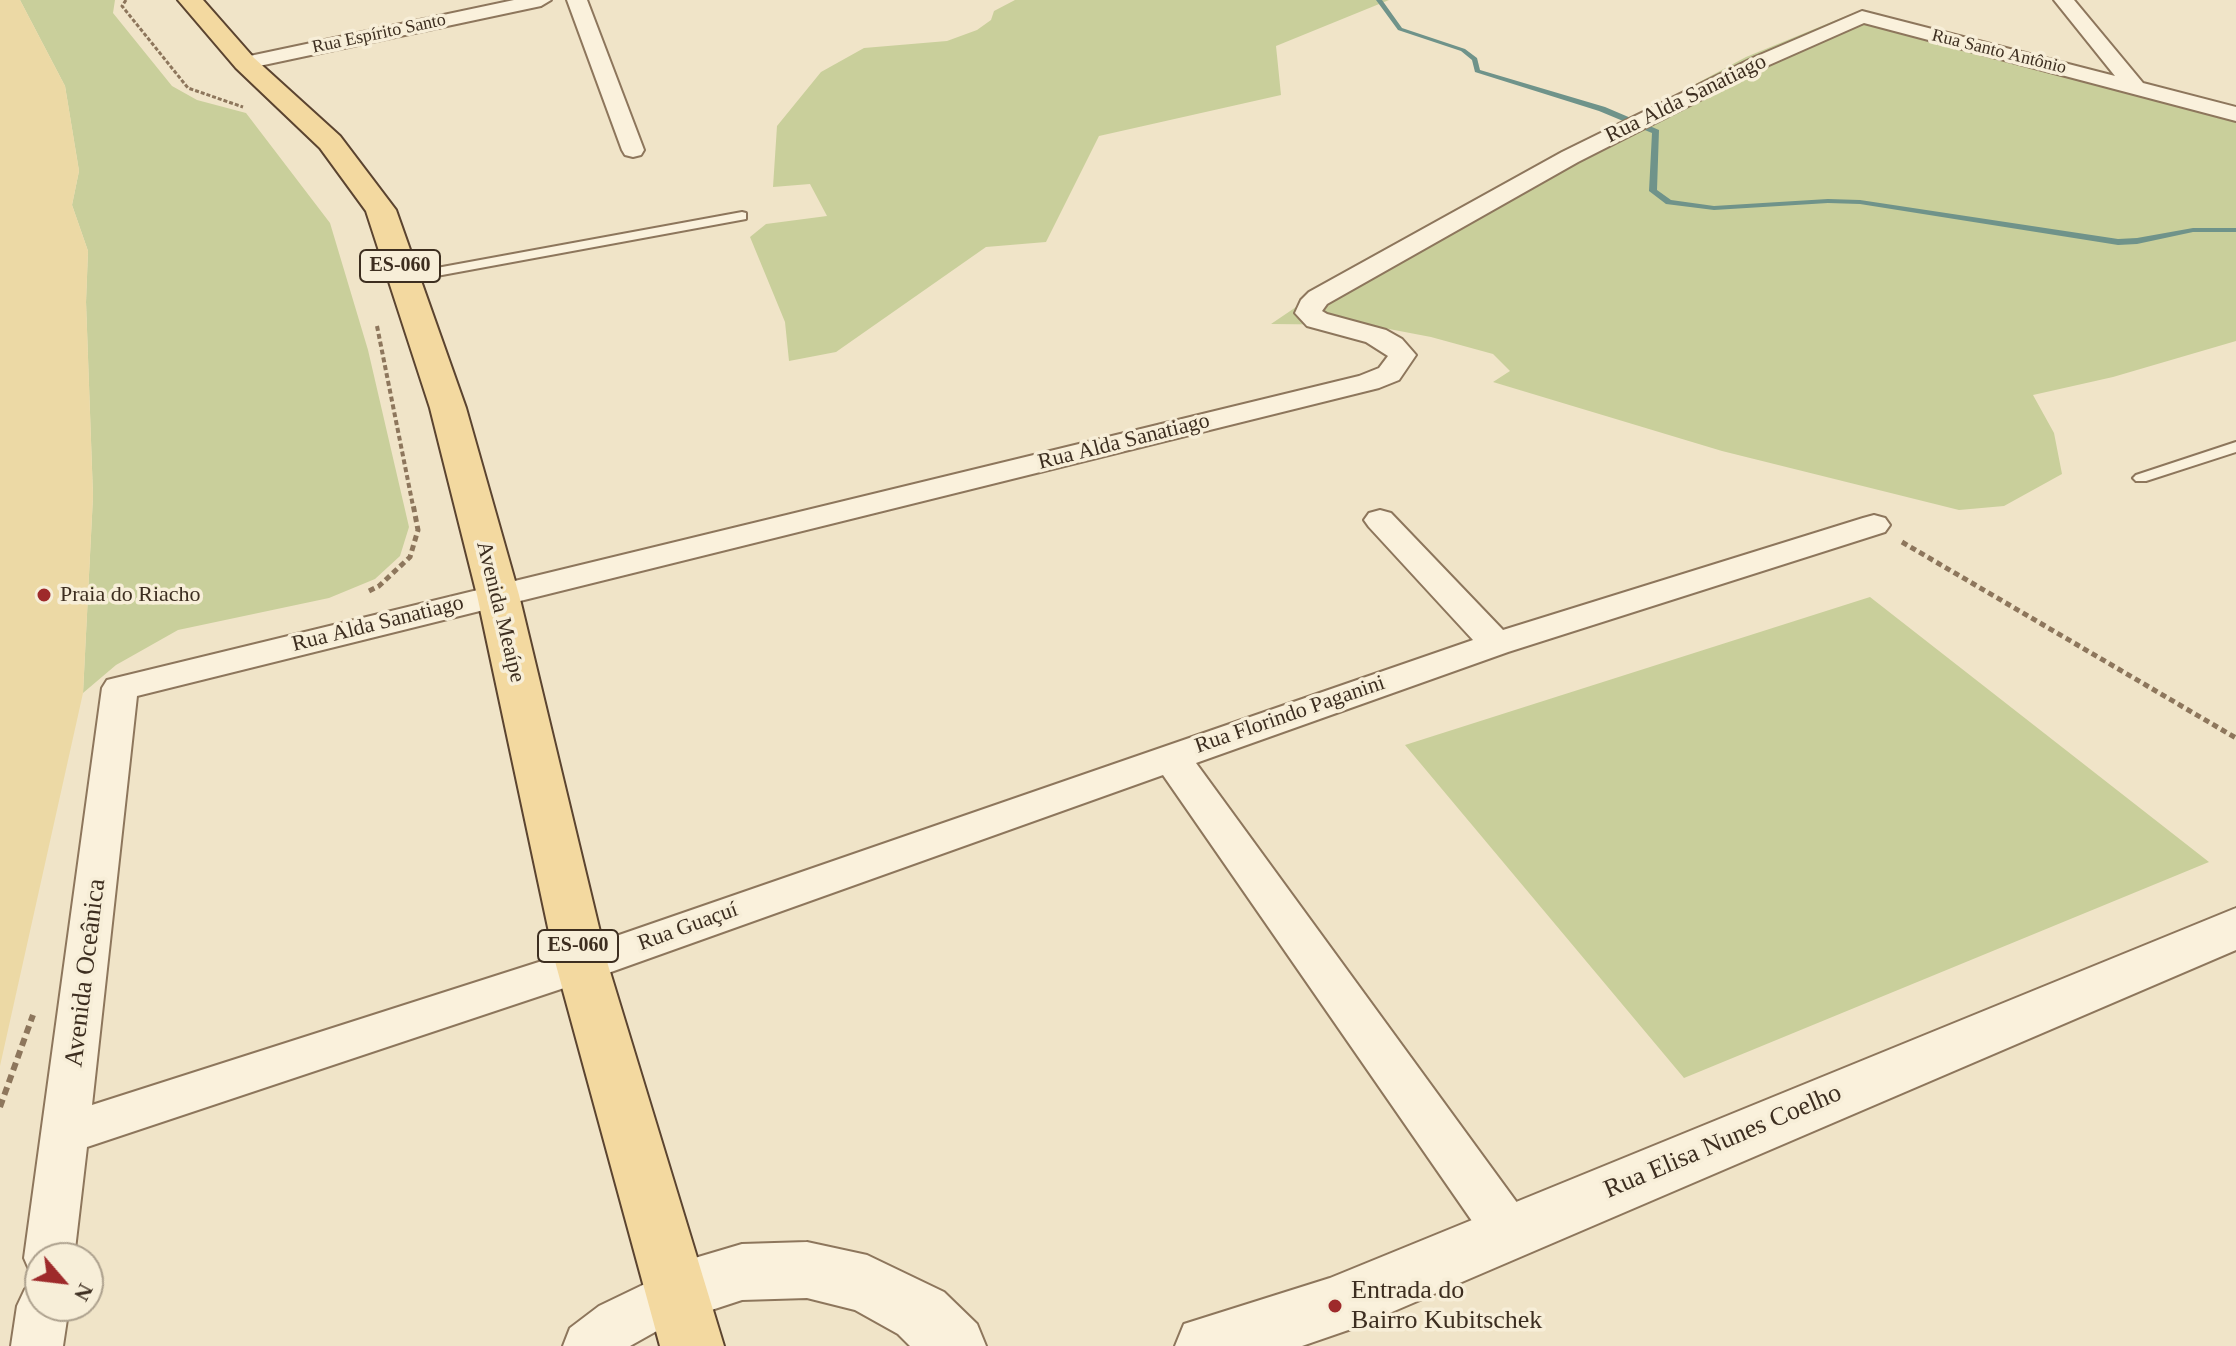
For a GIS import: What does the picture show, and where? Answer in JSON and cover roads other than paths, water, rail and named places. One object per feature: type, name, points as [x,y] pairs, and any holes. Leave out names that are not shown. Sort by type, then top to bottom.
[{"type":"main road","name":"Avenida Meaípe","points":[[190,0],[245,63],[330,142],[381,210],[448,408],[498,595],[582,965],[685,1319]]},
{"type":"street","name":"Rua Espírito Santo","points":[[245,63],[512,3],[541,0]]},
{"type":"street","points":[[577,0],[633,150]]},
{"type":"street","points":[[2064,0],[2135,87]]},
{"type":"street","name":"Rua Santo Antônio","points":[[1862,17],[2236,114]]},
{"type":"street","name":"Rua Alda Sanatiago","points":[[120,688],[1354,386],[1389,374],[1402,355],[1392,345],[1364,332],[1317,320],[1308,313],[1310,306],[1318,298],[1570,157],[1762,61],[1862,17]]},
{"type":"street","points":[[1380,520],[1496,644]]},
{"type":"street","name":"Rua Florindo Paganini","points":[[1508,1231],[1170,756],[1496,644],[1874,525]]},
{"type":"street","name":"Avenida Oceânica","points":[[51,1242],[120,688]]},
{"type":"street","name":"Rua Guaçuí","points":[[67,1133],[582,965],[1170,756]]},
{"type":"street","name":"Rua Elisa Nunes Coelho","points":[[1207,1346],[1335,1306],[2236,928]]},
{"type":"street","points":[[589,1346],[618,1323],[685,1319],[742,1272],[807,1270],[867,1284],[921,1313],[954,1346]]},
{"type":"street","points":[[37,1346],[41,1322]]},
{"type":"lane","points":[[404,278],[742,216]]},
{"type":"lane","points":[[2141,478],[2236,447]]},
{"type":"waterway","points":[[1379,0],[1400,29],[1463,50],[1475,59],[1477,71],[1602,109],[1656,132],[1653,191],[1669,202],[1714,208],[1860,202],[2118,242],[2193,230],[2236,230]]},
{"type":"place","name":"Praia do Riacho","points":[[44,595]]},
{"type":"place","name":"Entrada do Bairro Kubitschek","points":[[1335,1306]]}]
